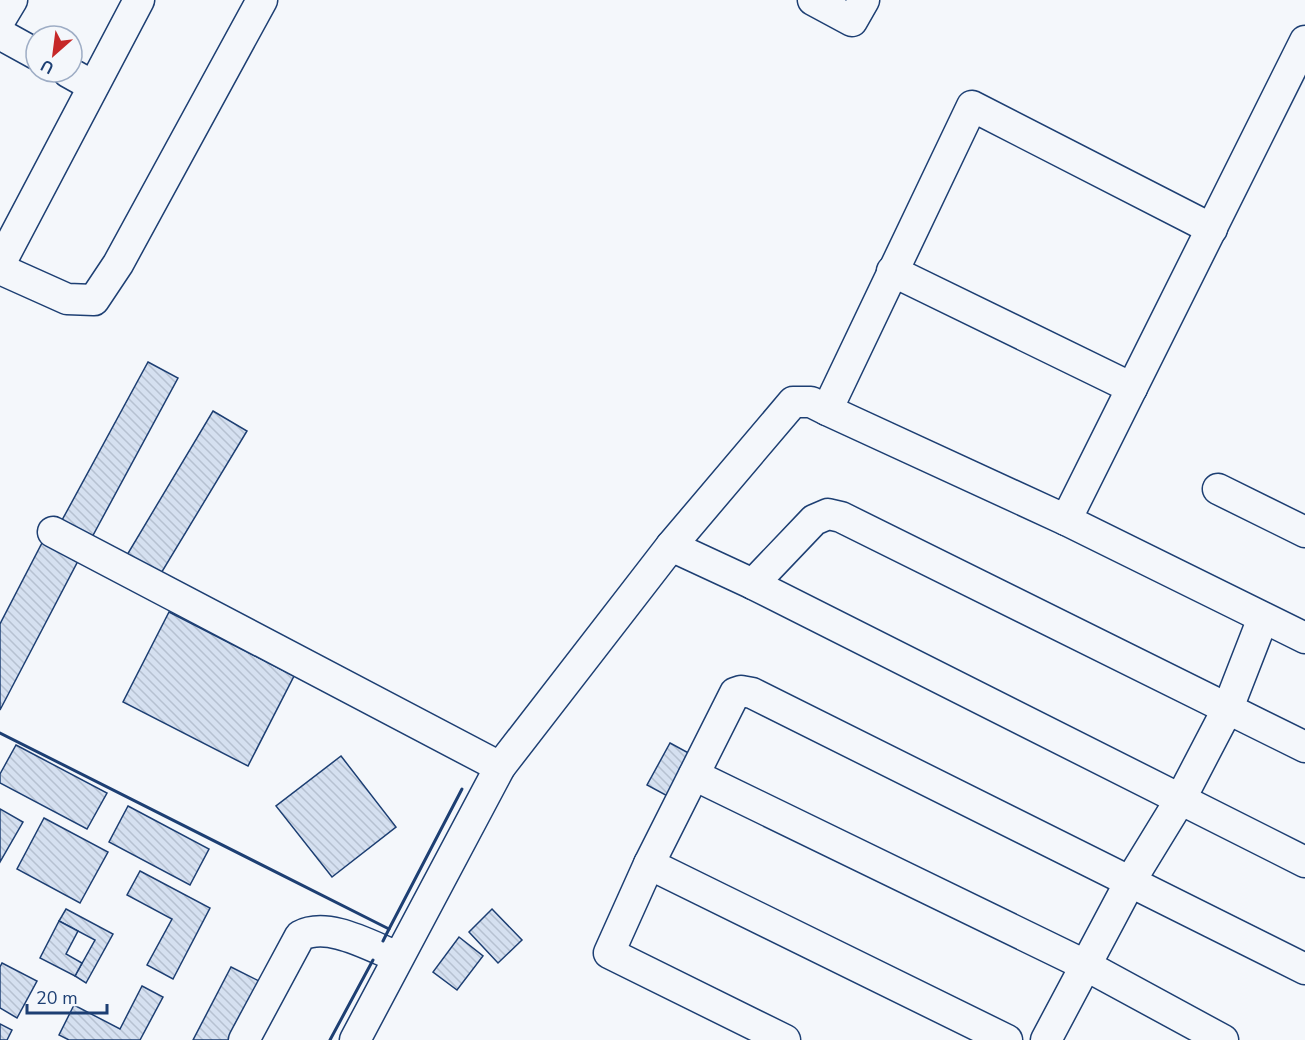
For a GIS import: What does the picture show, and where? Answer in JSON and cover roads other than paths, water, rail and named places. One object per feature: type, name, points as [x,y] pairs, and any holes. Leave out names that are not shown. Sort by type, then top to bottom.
[{"type":"street","points":[[0,20],[12,0]]},
{"type":"street","points":[[84,75],[139,0]]},
{"type":"street","points":[[0,269],[67,299],[94,300],[118,264],[262,0]]},
{"type":"street","points":[[813,0],[852,21],[864,0]]},
{"type":"street","points":[[0,34],[24,47]]},
{"type":"street","points":[[1066,520],[1305,41]]},
{"type":"street","points":[[0,264],[79,84]]},
{"type":"street","points":[[827,410],[972,106],[1212,229]]},
{"type":"street","points":[[892,271],[1132,388]]},
{"type":"street","points":[[355,1040],[500,767],[671,546],[793,402],[810,402],[1066,520],[1305,638]]},
{"type":"street","points":[[1218,489],[1305,531]]},
{"type":"street","points":[[753,584],[814,520],[828,514],[841,517],[1305,747]]},
{"type":"street","points":[[53,532],[500,767]]},
{"type":"street","points":[[671,546],[753,584],[1305,862]]},
{"type":"street","points":[[1046,1040],[1131,880],[1180,800],[1228,708],[1263,618]]},
{"type":"street","points":[[785,1040],[609,953],[649,864],[735,693],[741,691],[752,693],[1131,880],[1305,969]]},
{"type":"street","points":[[694,775],[1085,965],[1223,1040]]},
{"type":"street","points":[[649,864],[1007,1040]]},
{"type":"street","points":[[244,1040],[300,936],[306,932],[330,931],[399,957]]}]
